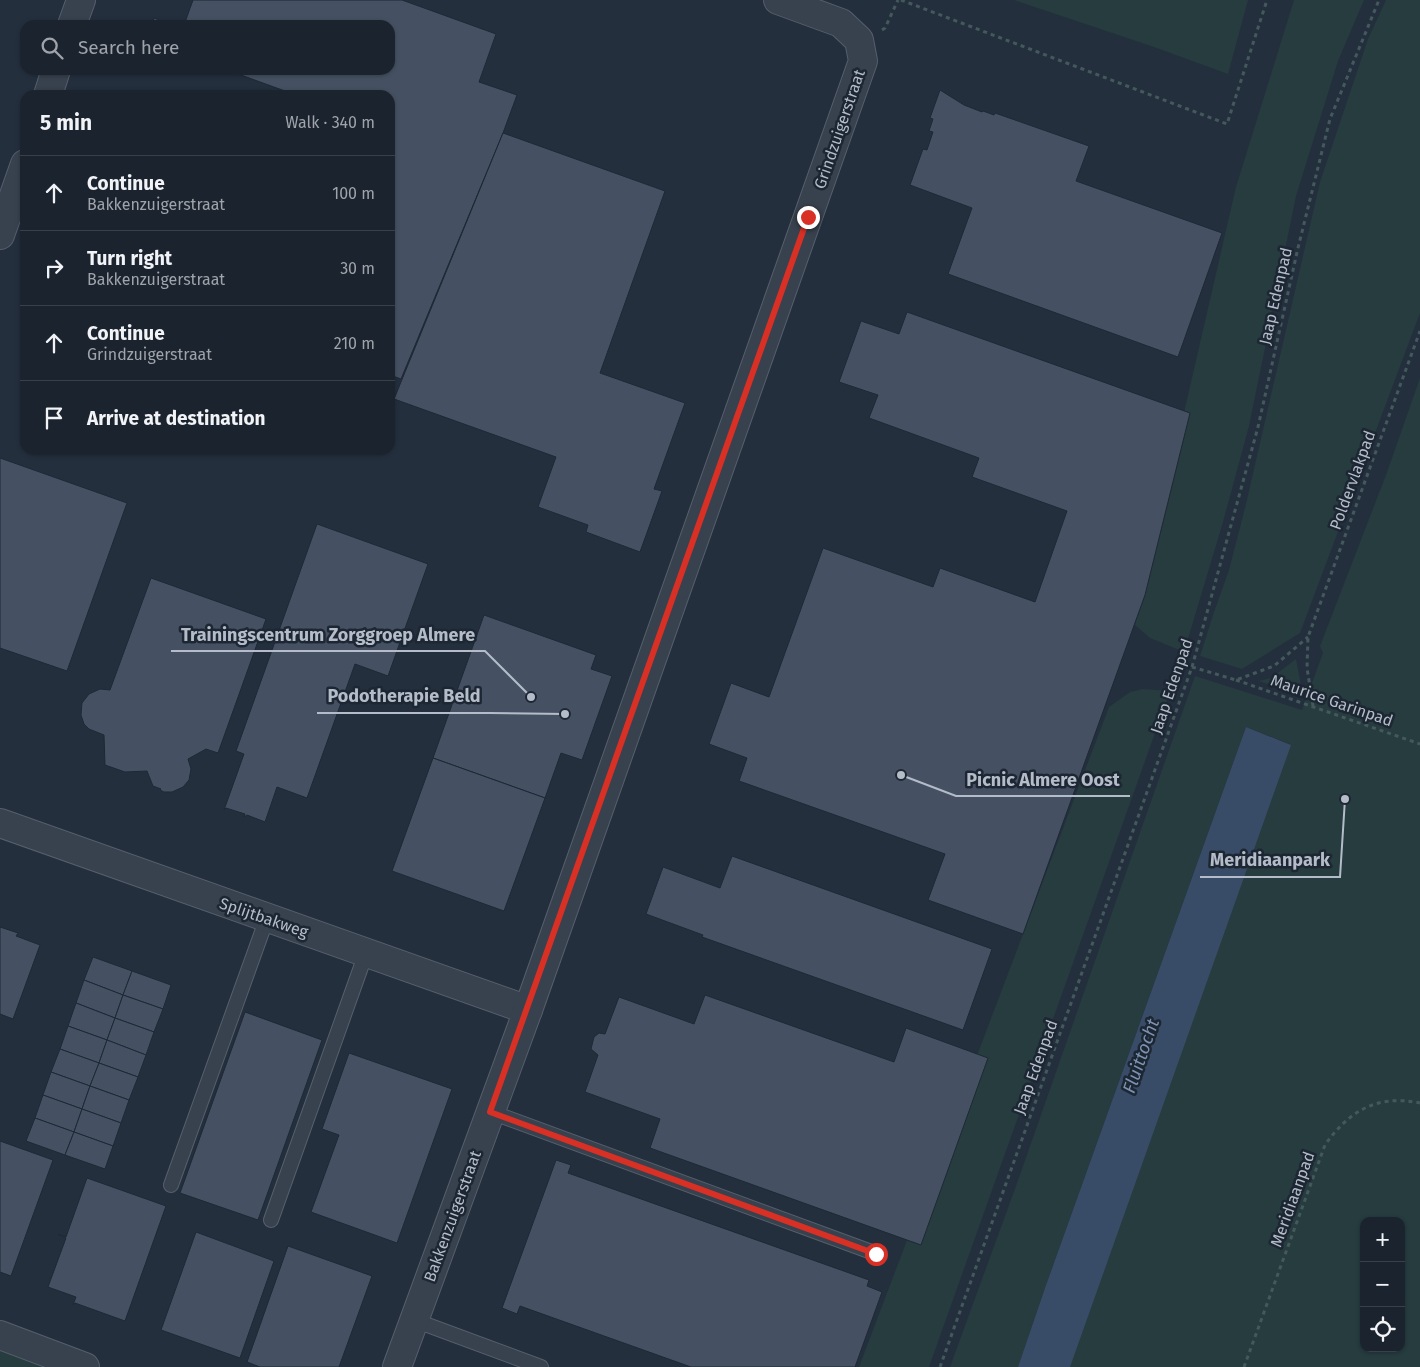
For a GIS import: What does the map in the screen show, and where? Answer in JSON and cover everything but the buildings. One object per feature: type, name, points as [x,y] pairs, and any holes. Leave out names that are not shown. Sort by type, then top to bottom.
[{"type":"street","points":[[74,20],[81,0]]},
{"type":"street","name":"Grindzuigerstraat","points":[[528,1010],[863,61],[859,40],[841,23],[778,0]]},
{"type":"street","points":[[50,90],[54,75]]},
{"type":"street","points":[[0,235],[20,178]]},
{"type":"street","name":"Splijtbakweg","points":[[0,823],[528,1010]]},
{"type":"street","name":"Bakkenzuigerstraat","points":[[397,1367],[528,1010]]},
{"type":"street","points":[[0,1336],[85,1367]]},
{"type":"lane","points":[[172,1185],[267,918]]},
{"type":"lane","points":[[271,1220],[366,953]]},
{"type":"lane","points":[[490,1112],[876,1254]]},
{"type":"lane","points":[[414,1320],[541,1367]]},
{"type":"path","points":[[901,0],[1227,124],[1267,0]]},
{"type":"path","name":"Jaap Edenpad","points":[[940,1367],[1192,667],[1258,427],[1298,248],[1330,119],[1379,0]]},
{"type":"path","name":"Poldervlakpad","points":[[1313,706],[1307,668],[1308,637],[1420,331]]},
{"type":"path","name":"Poldervlakpad","points":[[1236,680],[1274,666],[1308,637]]},
{"type":"path","points":[[1192,667],[1236,680]]},
{"type":"path","name":"Maurice Garinpad","points":[[1236,680],[1420,744]]},
{"type":"path","name":"Meridiaanpad","points":[[1244,1367],[1325,1145],[1337,1128],[1353,1114],[1369,1106],[1392,1101],[1420,1102]]},
{"type":"green space","points":[[1014,0],[1248,0],[1228,74]]},
{"type":"green space","points":[[1294,0],[1364,0],[1338,61],[1296,196],[1249,426],[1223,522],[1184,652],[1150,638],[1135,625],[1236,187]]},
{"type":"green space","points":[[1386,0],[1420,0],[1420,313],[1300,633],[1242,669],[1200,656],[1229,570],[1246,504],[1320,182],[1368,39]]},
{"type":"green space","points":[[1420,378],[1420,1367],[1069,1367],[1290,744],[1246,727],[1018,1367],[950,1367],[1016,1186],[1195,676],[1302,710],[1323,653],[1320,646],[1386,475]]},
{"type":"green space","points":[[1296,659],[1303,696],[1259,681],[1271,678]]},
{"type":"green space","points":[[1143,689],[1170,691],[929,1367],[859,1367],[1109,707],[1130,692]]},
{"type":"green space","points":[[0,1347],[56,1367],[0,1367]]},
{"type":"water","name":"Fluittocht","points":[[1246,727],[1291,745],[1070,1367],[1018,1367],[1045,1288]]},
{"type":"place","name":"Trainingscentrum Zorggroep Almere","points":[[531,697]]},
{"type":"place","name":"Podotherapie Beld","points":[[565,714]]},
{"type":"place","name":"Picnic Almere Oost","points":[[901,775]]},
{"type":"place","name":"Meridiaanpark","points":[[1345,799]]},
{"type":"route","points":[[808,217],[528,1010],[490,1112],[876,1254]]}]
